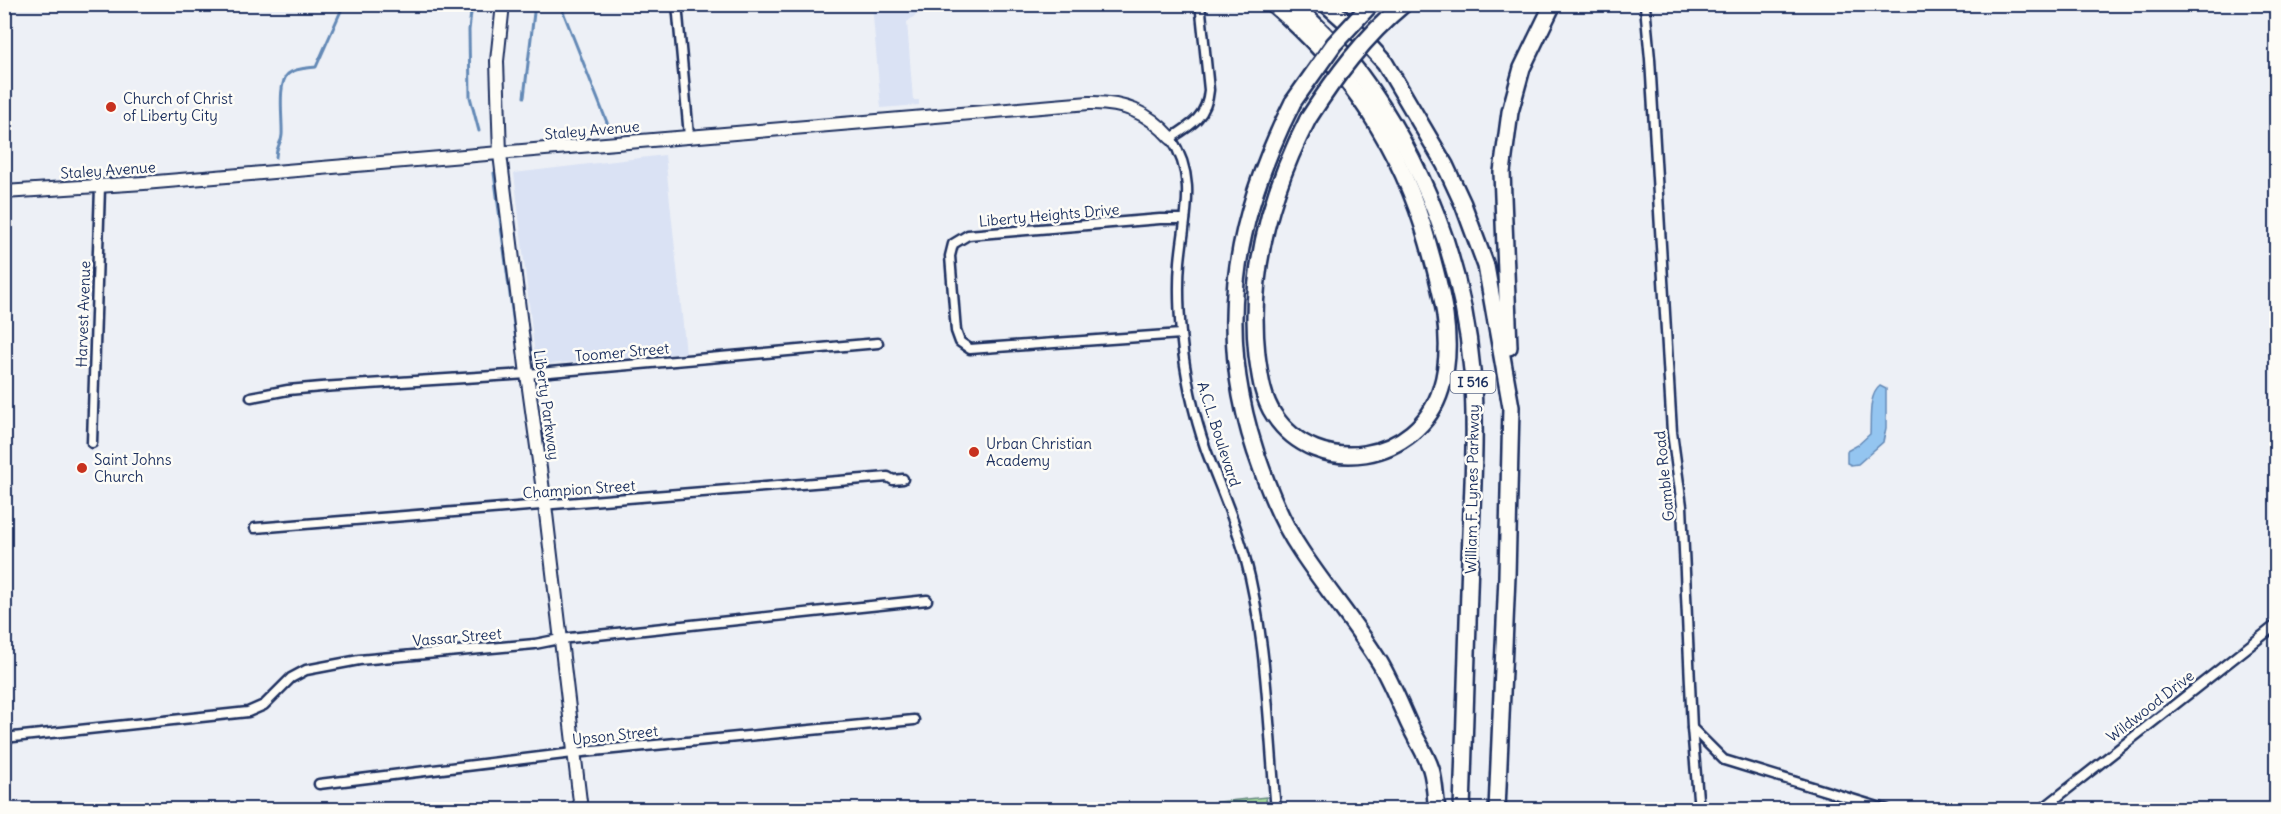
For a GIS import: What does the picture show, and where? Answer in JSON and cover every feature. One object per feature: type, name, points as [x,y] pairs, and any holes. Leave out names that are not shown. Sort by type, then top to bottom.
[{"type":"highway","points":[[1273,4],[1309,37],[1332,63],[1365,106],[1392,150],[1419,211],[1442,293],[1446,351],[1442,386],[1437,402],[1428,417],[1416,430],[1395,445],[1373,454],[1340,456],[1309,446],[1284,427],[1275,416],[1262,387],[1255,338],[1257,269],[1272,206],[1308,119],[1349,60],[1372,34],[1404,4]]},
{"type":"highway","name":"William F. Lynes Parkway","points":[[1293,4],[1313,22],[1358,72],[1392,124],[1429,195],[1457,278],[1468,338],[1474,429],[1462,810]]},
{"type":"highway","name":"I 516","points":[[1326,4],[1354,29],[1385,63],[1445,165],[1463,204],[1486,266],[1511,406],[1497,810]]},
{"type":"highway","points":[[1371,4],[1334,44],[1293,102],[1268,155],[1251,200],[1237,267],[1234,338],[1243,410],[1264,476],[1288,530],[1380,663],[1431,770],[1437,810]]},
{"type":"highway","points":[[1511,406],[1502,172],[1510,112],[1522,68],[1553,4]]},
{"type":"street","name":"Liberty Parkway","points":[[503,4],[497,61],[500,154],[527,374],[546,505],[581,810]]},
{"type":"street","points":[[678,4],[689,136]]},
{"type":"street","name":"Gamble Road","points":[[1645,6],[1651,70],[1672,432],[1682,506],[1692,728],[1699,810]]},
{"type":"street","points":[[1171,138],[1198,120],[1208,102],[1209,90],[1201,12]]},
{"type":"street","name":"Staley Avenue","points":[[4,192],[100,187],[1102,103],[1123,106],[1140,112],[1157,123],[1171,138]]},
{"type":"street","name":"A.C.L. Boulevard","points":[[1171,138],[1187,176],[1188,195],[1179,280],[1181,334],[1187,382],[1198,425],[1240,539],[1251,581],[1263,662],[1276,810]]},
{"type":"street","name":"Harvest Avenue","points":[[92,443],[100,187]]},
{"type":"street","name":"Liberty Heights Drive","points":[[1181,334],[970,349],[960,342],[956,331],[950,256],[953,244],[968,235],[1160,219],[1185,219]]},
{"type":"street","name":"Toomer Street","points":[[251,397],[288,390],[332,386],[527,374],[878,342]]},
{"type":"street","name":"Champion Street","points":[[255,528],[888,477],[893,480],[903,478]]},
{"type":"street","name":"Vassar Street","points":[[4,738],[248,712],[264,705],[291,678],[306,670],[359,660],[535,644],[560,639],[927,600]]},
{"type":"street","name":"Wildwood Drive","points":[[2041,810],[2277,625]]},
{"type":"street","name":"Upson Street","points":[[320,784],[573,753],[914,720]]},
{"type":"street","points":[[1692,728],[1724,760],[1888,810]]},
{"type":"street","points":[[4,804],[5,810]]},
{"type":"shaded area","points":[[872,5],[929,5],[907,22],[913,100],[919,100],[919,105],[881,108]]},
{"type":"shaded area","points":[[665,155],[686,353],[536,365],[514,173]]},
{"type":"green space","points":[[1266,797],[1267,809],[1152,809]]},
{"type":"water","points":[[1880,386],[1886,389],[1886,428],[1883,442],[1858,464],[1851,465],[1847,463],[1847,451],[1870,434],[1872,401]]},
{"type":"waterway","points":[[276,157],[282,138],[282,94],[285,79],[294,71],[316,67],[344,4]]},
{"type":"waterway","points":[[472,4],[469,30],[470,97],[479,131]]},
{"type":"waterway","points":[[524,97],[535,4]]},
{"type":"waterway","points":[[560,4],[608,125],[602,131]]},
{"type":"waterway","points":[[494,173],[516,340]]},
{"type":"place","name":"Church of Christ of Liberty City","points":[[111,107]]},
{"type":"place","name":"Urban Christian Academy","points":[[974,452]]},
{"type":"place","name":"Saint Johns Church","points":[[82,468]]}]
